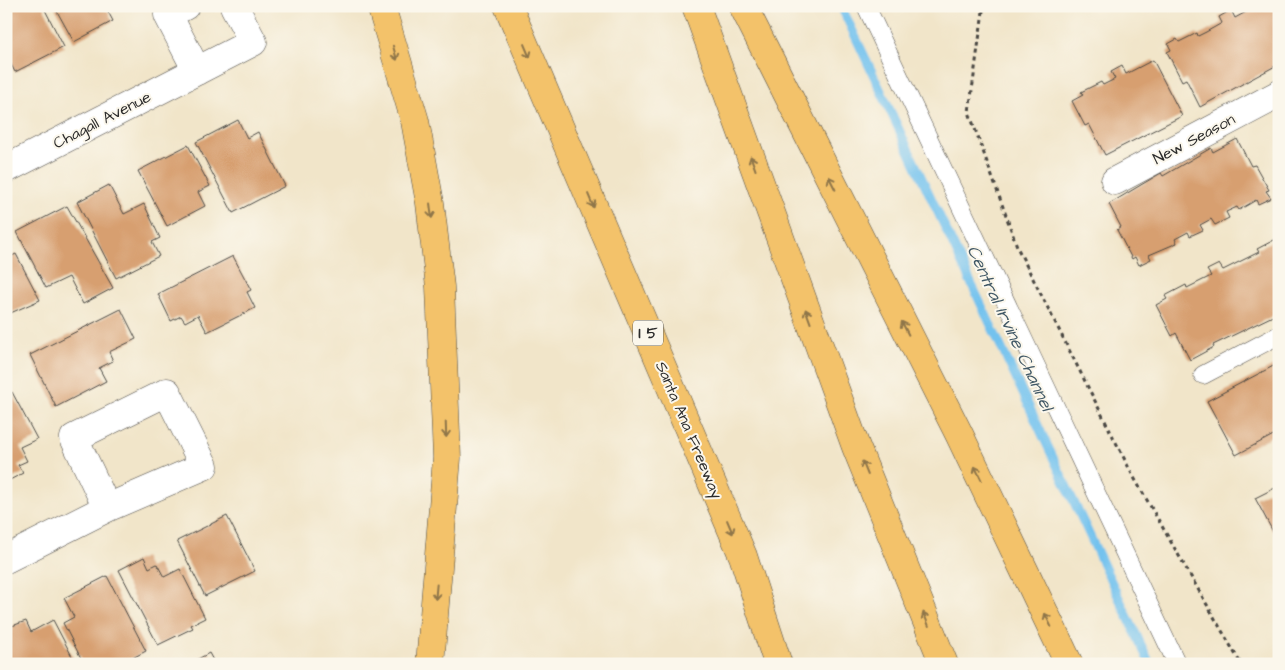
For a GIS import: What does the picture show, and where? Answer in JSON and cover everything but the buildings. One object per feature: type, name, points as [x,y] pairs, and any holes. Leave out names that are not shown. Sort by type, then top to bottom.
[{"type":"highway","points":[[381,6],[415,121],[430,204],[440,287],[447,458],[430,664]]},
{"type":"highway","name":"Santa Ana Freeway","points":[[508,6],[742,556],[778,664]]},
{"type":"highway","points":[[696,6],[856,447],[944,664]]},
{"type":"highway","points":[[743,6],[959,434],[1069,664]]},
{"type":"street","points":[[185,6],[168,15],[197,71]]},
{"type":"street","name":"Chagall Avenue","points":[[6,169],[253,42],[234,6]]},
{"type":"street","name":"New Season","points":[[1115,181],[1277,100]]},
{"type":"street","points":[[6,559],[107,508],[204,466],[167,392],[74,438],[107,508]]},
{"type":"lane","points":[[866,6],[1177,664]]},
{"type":"lane","points":[[1203,376],[1279,335]]},
{"type":"path","points":[[983,11],[969,112],[1018,249],[1132,474],[1241,664]]},
{"type":"waterway","name":"Central Irvine Channel","points":[[841,6],[1150,664]]}]
